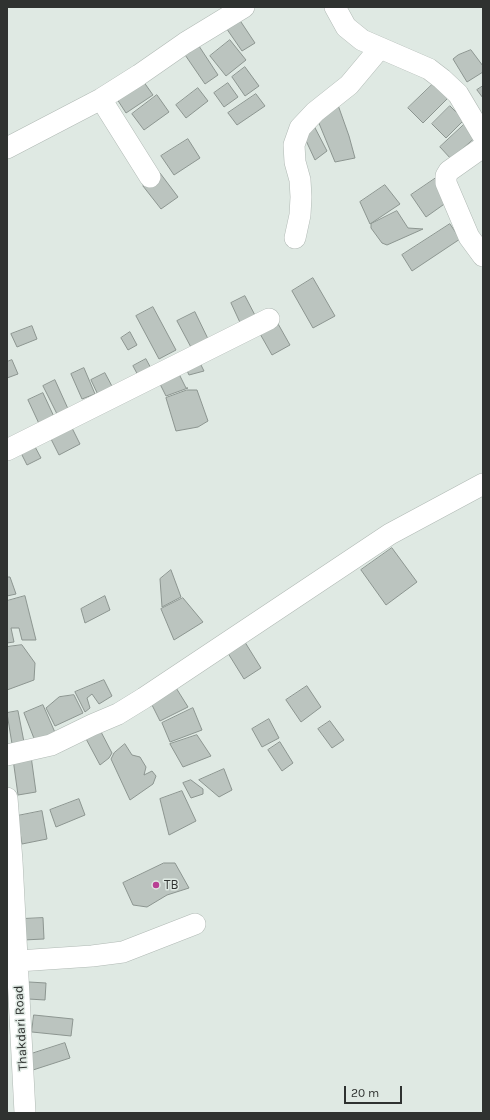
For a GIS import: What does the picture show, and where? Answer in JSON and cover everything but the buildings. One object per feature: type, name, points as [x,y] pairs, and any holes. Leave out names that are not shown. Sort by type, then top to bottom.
[{"type":"street","points":[[7,148],[101,99],[185,43],[244,7]]},
{"type":"street","points":[[335,7],[346,27],[362,40],[429,69],[442,79],[458,94],[483,136]]},
{"type":"street","points":[[296,238],[301,197],[300,180],[295,162],[294,145],[300,128],[315,112],[349,85],[380,48]]},
{"type":"street","points":[[101,99],[150,177]]},
{"type":"street","points":[[483,147],[449,171],[446,176],[446,183],[469,237],[483,256]]},
{"type":"street","points":[[7,450],[269,319]]},
{"type":"street","points":[[7,755],[51,745],[118,714],[390,534],[483,484]]},
{"type":"street","name":"Thakdari Road","points":[[7,798],[18,961],[25,1113]]},
{"type":"street","points":[[18,961],[92,956],[123,952],[195,924]]},
{"type":"place","name":"TB","points":[[156,885]]}]
